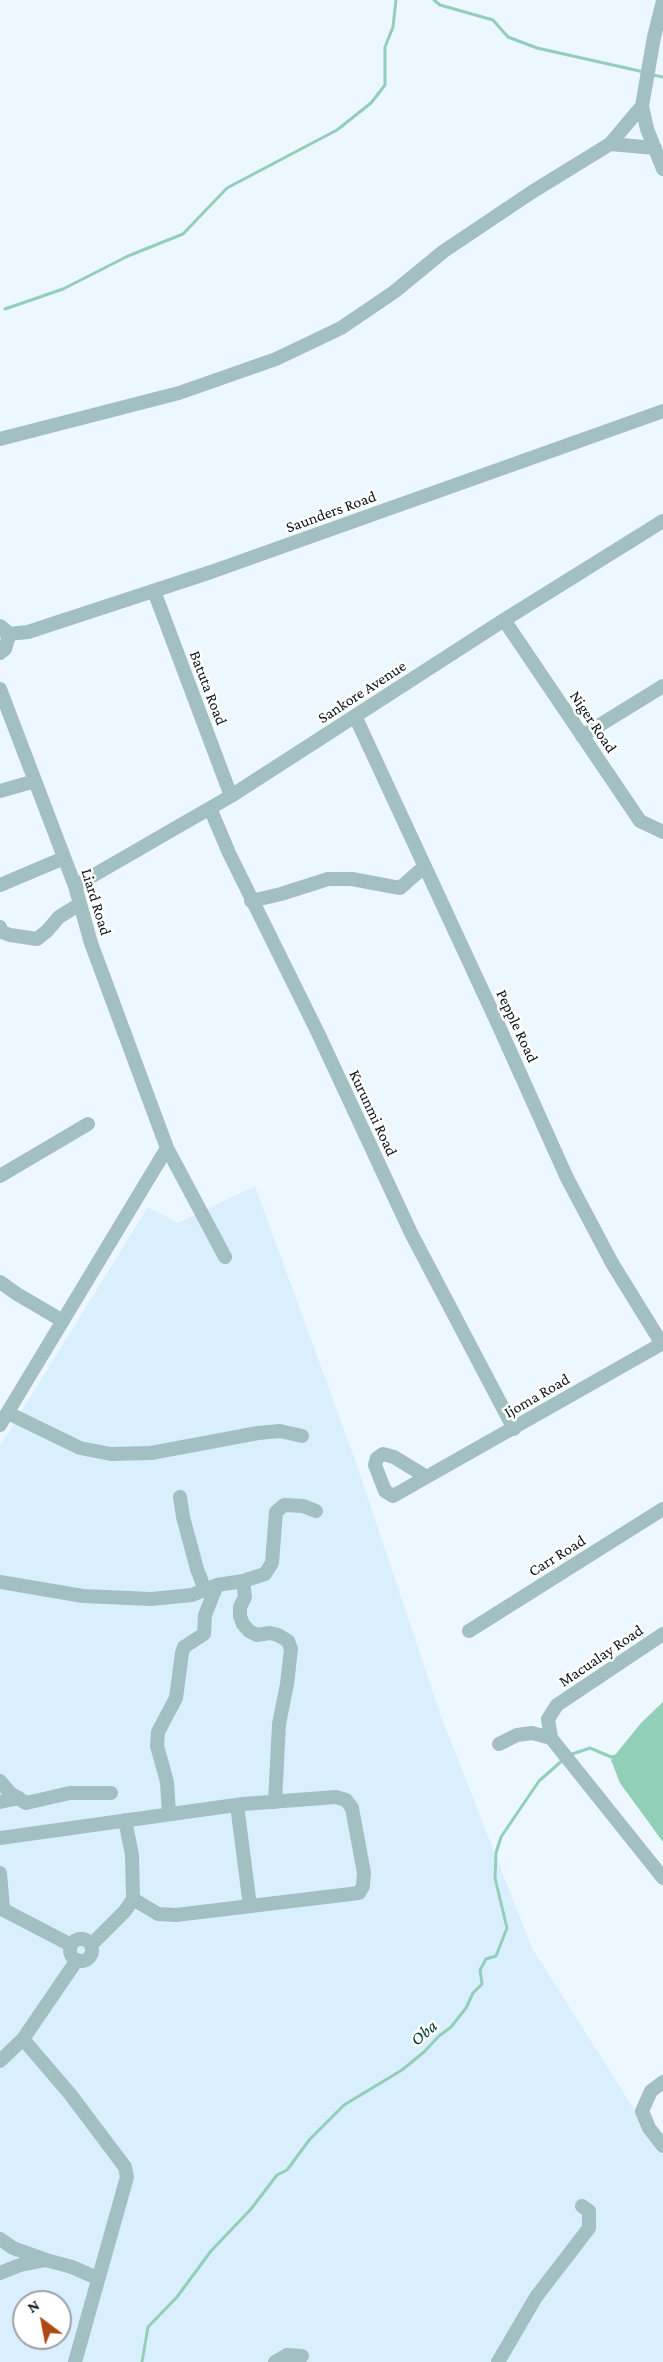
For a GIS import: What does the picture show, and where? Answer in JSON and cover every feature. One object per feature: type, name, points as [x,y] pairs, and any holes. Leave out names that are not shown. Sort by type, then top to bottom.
[{"type":"street","points":[[663,1],[651,48],[642,106],[647,129],[663,169]]},
{"type":"street","points":[[0,439],[179,393],[276,359],[341,328],[385,298],[444,251],[532,192],[610,144],[642,106]]},
{"type":"street","points":[[622,130],[647,129]]},
{"type":"street","points":[[610,144],[655,148]]},
{"type":"street","name":"Saunders Road","points":[[4,630],[27,632],[154,591],[663,411]]},
{"type":"street","name":"Sankore Avenue","points":[[75,886],[231,796],[504,620],[663,522]]},
{"type":"street","name":"Batuta Road","points":[[154,591],[231,796]]},
{"type":"street","name":"Niger Road","points":[[504,620],[640,820],[663,832]]},
{"type":"street","points":[[0,653],[8,645],[4,630]]},
{"type":"street","points":[[582,736],[663,686]]},
{"type":"street","name":"Liard Road","points":[[0,689],[75,886],[95,954],[168,1148],[225,1257]]},
{"type":"street","name":"Pepple Road","points":[[355,716],[567,1178],[612,1263],[662,1343]]},
{"type":"street","points":[[0,791],[35,781]]},
{"type":"street","name":"Kurunmi Road","points":[[210,808],[251,901],[318,1034],[411,1233],[514,1429]]},
{"type":"street","points":[[0,885],[64,858]]},
{"type":"street","points":[[251,901],[328,879],[352,879],[400,888],[424,867]]},
{"type":"street","points":[[0,927],[3,932],[10,935],[37,939],[59,917],[80,904]]},
{"type":"street","points":[[0,1176],[88,1124]]},
{"type":"street","points":[[168,1148],[4,1419],[80,1448],[111,1454],[151,1453],[258,1433],[280,1431],[302,1436]]},
{"type":"street","points":[[0,1282],[63,1321]]},
{"type":"street","name":"Ijoma Road","points":[[425,1476],[514,1429],[662,1343]]},
{"type":"street","points":[[169,1814],[167,1782],[157,1746],[158,1732],[176,1698],[184,1647],[204,1634],[205,1615],[211,1588],[191,1550],[180,1497]]},
{"type":"street","points":[[0,1582],[83,1596],[151,1599],[192,1595],[265,1574],[272,1563],[276,1512],[284,1505],[292,1504],[316,1511]]},
{"type":"street","name":"Carr Road","points":[[469,1631],[663,1509]]},
{"type":"street","points":[[243,1581],[245,1597],[240,1607],[243,1624],[257,1635],[270,1633],[278,1635],[288,1641],[291,1648],[279,1725],[274,1802]]},
{"type":"street","name":"Macualay Road","points":[[551,1738],[548,1719],[557,1705],[663,1634]]},
{"type":"street","points":[[500,1744],[517,1735],[532,1733],[551,1738],[663,1878]]},
{"type":"street","points":[[0,1781],[26,1803],[70,1793],[111,1793]]},
{"type":"street","points":[[0,1838],[237,1805],[336,1797],[345,1800],[352,1808],[364,1873],[363,1886],[359,1893],[176,1915],[158,1914],[133,1899]]},
{"type":"street","points":[[0,1802],[19,1798]]},
{"type":"street","points":[[237,1805],[250,1905]]},
{"type":"street","points":[[71,1945],[72,1956],[77,1960],[84,1960],[90,1956],[91,1945],[125,1911],[133,1899],[132,1856],[125,1820]]},
{"type":"street","points":[[0,1873],[1,1909],[71,1945]]},
{"type":"street","points":[[71,1945],[76,1940],[82,1939],[91,1945]]},
{"type":"street","points":[[0,2061],[23,2039],[77,1960]]},
{"type":"street","points":[[23,2039],[70,2094],[125,2167],[127,2177],[75,2362]]},
{"type":"street","points":[[663,2082],[651,2091],[642,2111],[649,2128],[663,2146]]},
{"type":"street","points":[[498,2362],[536,2297],[589,2228],[589,2211],[582,2206]]},
{"type":"street","points":[[1,2240],[22,2252],[72,2267],[97,2278]]},
{"type":"street","points":[[0,2273],[20,2265],[46,2260]]},
{"type":"street","points":[[275,2362],[287,2355],[302,2356]]},
{"type":"shaded area","points":[[255,1186],[355,1460],[440,1714],[532,1948],[663,2155],[663,2362],[0,2362],[0,1446],[148,1207],[178,1223]]},
{"type":"shaded area","points":[[663,1702],[663,1842],[620,1783],[611,1760],[641,1723]]},
{"type":"waterway","points":[[5,309],[63,289],[128,256],[183,234],[227,188],[337,130],[371,103],[385,85],[385,47],[393,27],[396,0]]},
{"type":"waterway","points":[[434,0],[440,5],[493,20],[508,37],[537,48],[644,72]]},
{"type":"waterway","points":[[653,75],[663,77]]},
{"type":"waterway","name":"Oba","points":[[569,1755],[590,1748],[611,1757],[616,1756]]},
{"type":"waterway","name":"Oba","points":[[142,2362],[148,2327],[177,2297],[211,2251],[251,2209],[277,2175],[287,2170],[310,2139],[344,2105],[402,2070],[451,2027],[466,2008],[473,1993],[482,1984],[480,1970],[486,1959],[496,1956],[507,1928],[495,1878],[496,1853],[501,1837],[539,1781],[564,1759]]}]
